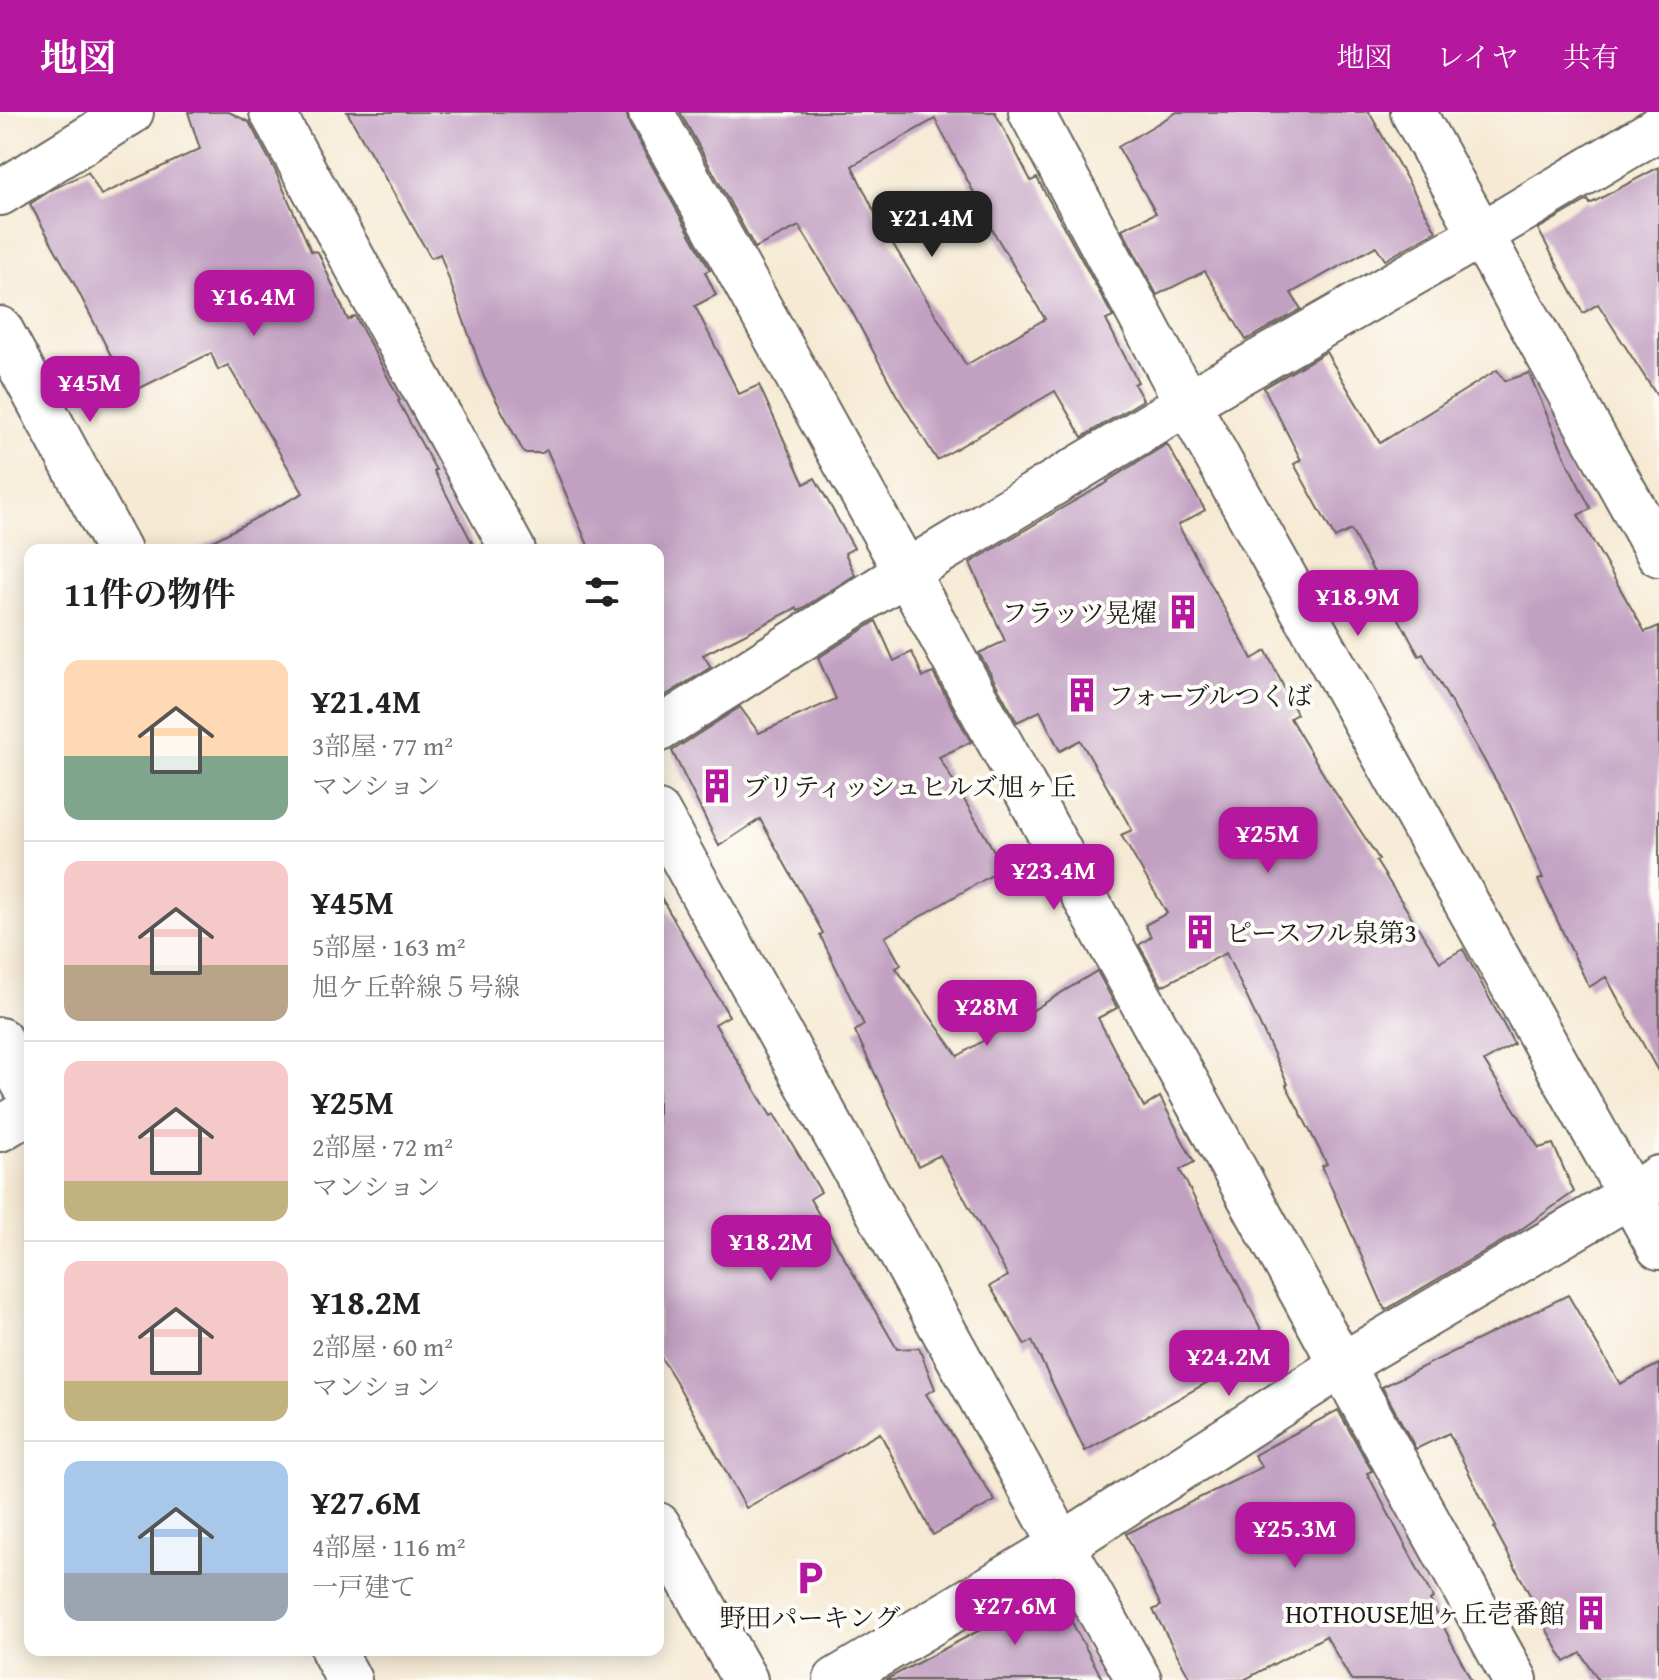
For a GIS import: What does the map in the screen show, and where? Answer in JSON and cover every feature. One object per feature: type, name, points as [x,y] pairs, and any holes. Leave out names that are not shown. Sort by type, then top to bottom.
[{"type":"street","points":[[0,193],[131,112]]},
{"type":"street","points":[[272,112],[510,544]]},
{"type":"street","points":[[651,112],[1515,1680]]},
{"type":"street","points":[[1031,112],[1187,403],[1644,1186],[1659,1247]]},
{"type":"street","points":[[1413,112],[1659,554]]},
{"type":"street","points":[[664,726],[906,572],[1187,403],[1482,234],[1659,128]]},
{"type":"street","points":[[0,329],[116,544]]},
{"type":"street","points":[[664,824],[1139,1680]]},
{"type":"street","points":[[0,1040],[24,1084]]},
{"type":"street","points":[[0,1129],[24,1115]]},
{"type":"street","points":[[836,1680],[1062,1545],[1342,1365],[1644,1186]]},
{"type":"street","points":[[664,1536],[745,1680]]},
{"type":"street","points":[[336,1656],[349,1680]]},
{"type":"building","points":[[188,112],[229,112],[249,122],[275,170],[311,251],[318,252],[348,320],[355,316],[473,544],[207,544],[303,493],[228,365],[218,370],[211,353],[130,393],[30,204],[88,172],[101,195],[200,149]]},
{"type":"building","points":[[347,112],[626,112],[629,124],[710,270],[705,272],[716,295],[695,306],[739,394],[759,385],[804,484],[815,478],[854,548],[845,553],[855,575],[798,611],[796,608],[703,655],[711,667],[664,696],[664,544],[587,544],[547,450],[524,453],[484,377],[440,254],[431,258]]},
{"type":"building","points":[[680,112],[995,112],[1031,181],[1037,178],[1113,317],[1106,320],[1138,382],[1134,384],[1143,400],[1082,437],[1055,391],[937,460],[799,226],[755,248]],"holes":[[[935,119],[1045,319],[966,365],[878,219],[852,166]]]},
{"type":"building","points":[[1177,112],[1369,112],[1436,231],[1385,260],[1376,246],[1291,293],[1301,309],[1246,340],[1205,271],[1157,295],[1122,229],[1156,213],[1118,147]]},
{"type":"building","points":[[1659,167],[1659,399],[1598,304],[1583,313],[1538,229],[1588,200],[1590,204]]},
{"type":"building","points":[[1326,352],[1380,443],[1497,370],[1505,381],[1529,373],[1591,509],[1578,515],[1645,632],[1659,626],[1659,1073],[1606,977],[1589,987],[1538,880],[1543,878],[1510,805],[1423,654],[1419,656],[1351,530],[1335,538],[1294,464],[1301,460],[1264,388]]},
{"type":"building","points":[[1167,444],[1205,510],[1178,525],[1252,659],[1266,651],[1297,714],[1290,718],[1440,962],[1463,949],[1514,1044],[1484,1061],[1539,1148],[1553,1144],[1574,1192],[1516,1233],[1385,1310],[1322,1166],[1327,1164],[1286,1085],[1226,953],[1162,986],[1139,945],[1151,937],[1145,925],[1167,913],[1121,835],[1132,830],[1080,740],[1060,751],[1040,711],[1017,722],[979,653],[1005,641],[970,563]]},
{"type":"building","points":[[876,621],[894,661],[912,652],[923,677],[933,673],[971,742],[939,757],[1004,868],[885,937],[901,965],[896,968],[958,1056],[1097,971],[1117,1008],[1098,1018],[1144,1107],[1160,1097],[1194,1162],[1180,1170],[1270,1347],[1085,1451],[1032,1341],[1025,1345],[990,1286],[1008,1276],[940,1155],[918,1166],[855,1031],[864,1025],[820,935],[823,933],[760,819],[719,846],[672,751],[740,707],[759,733],[836,699],[818,658]]},
{"type":"building","points":[[664,902],[729,1016],[715,1024],[821,1192],[810,1199],[897,1349],[919,1348],[935,1389],[926,1394],[995,1501],[933,1535],[880,1433],[746,1508],[664,1362]]},
{"type":"building","points":[[1568,1295],[1620,1384],[1659,1364],[1659,1680],[1598,1680],[1581,1653],[1565,1662],[1536,1611],[1449,1433],[1416,1449],[1382,1387]]},
{"type":"building","points":[[1338,1410],[1372,1471],[1367,1473],[1433,1598],[1430,1600],[1471,1680],[1351,1680],[1326,1636],[1244,1680],[1191,1680],[1153,1610],[1161,1606],[1126,1534],[1262,1467],[1254,1455]]},
{"type":"building","points":[[1047,1583],[1055,1591],[1103,1680],[885,1680],[982,1629],[979,1624]]},
{"type":"place","name":"フラッツ晃燿","points":[[1183,612]]},
{"type":"place","name":"フォーブルつくば","points":[[1082,695]]},
{"type":"place","name":"ブリティッシュヒルズ旭ヶ丘","points":[[717,786]]},
{"type":"place","name":"ピースフル泉第3","points":[[1200,932]]},
{"type":"place","name":"野田パーキング","points":[[810,1578]]},
{"type":"place","name":"HOTHOUSE旭ヶ丘壱番館","points":[[1591,1613]]}]
